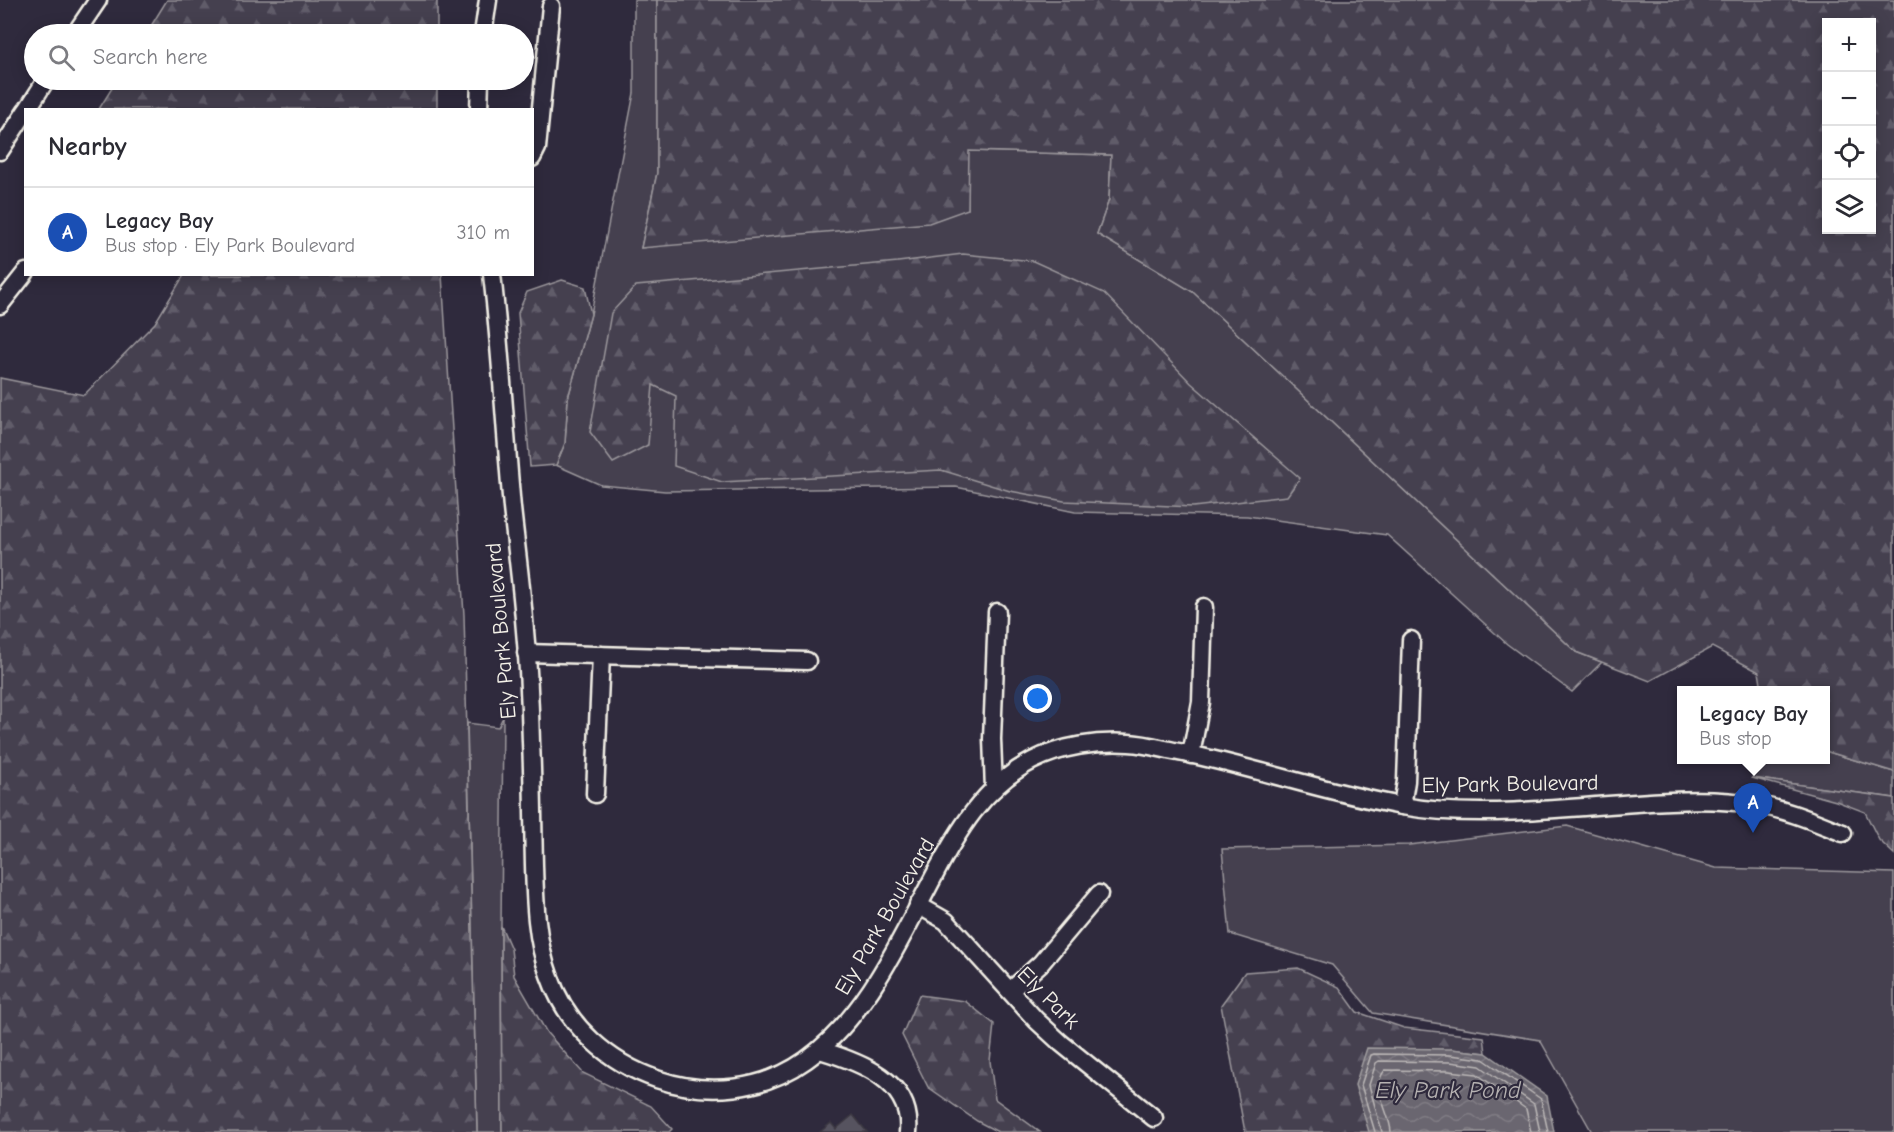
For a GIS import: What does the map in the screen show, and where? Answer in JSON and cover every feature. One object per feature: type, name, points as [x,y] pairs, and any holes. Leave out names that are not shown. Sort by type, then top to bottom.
[{"type":"street","points":[[82,24],[98,0]]},
{"type":"street","points":[[484,24],[488,0]]},
{"type":"street","points":[[534,154],[537,148],[551,6]]},
{"type":"street","points":[[27,108],[39,90]]},
{"type":"street","points":[[479,108],[480,90]]},
{"type":"street","points":[[0,151],[24,113]]},
{"type":"street","points":[[0,305],[24,275]]},
{"type":"street","name":"Ely Park Boulevard","points":[[492,276],[526,653],[536,918],[548,974],[572,1021],[601,1051],[636,1072],[688,1088],[729,1089],[762,1082],[801,1065],[828,1044],[861,1006],[956,835],[979,803],[1010,774],[1030,762],[1050,753],[1089,744],[1133,743],[1402,806],[1448,811],[1531,810],[1696,799],[1758,805],[1799,815],[1843,833]]},
{"type":"street","points":[[1191,755],[1201,702],[1204,607]]},
{"type":"street","points":[[994,789],[992,739],[998,612]]},
{"type":"street","points":[[1402,806],[1406,781],[1411,640]]},
{"type":"street","points":[[526,653],[807,660]]},
{"type":"street","points":[[595,794],[601,655]]},
{"type":"street","points":[[1010,991],[1041,963],[1099,894]]},
{"type":"street","name":"Ely Park","points":[[918,905],[946,921],[1036,1020],[1154,1118]]},
{"type":"street","points":[[820,1050],[850,1059],[877,1072],[899,1094],[909,1120],[908,1132]]},
{"type":"green space","points":[[167,0],[437,0],[437,24],[152,24]]},
{"type":"green space","points":[[634,0],[657,0],[657,173],[641,248],[968,209],[968,151],[1111,155],[1109,200],[1097,234],[1193,292],[1576,652],[1602,662],[1572,692],[1507,644],[1387,535],[1247,516],[1075,512],[956,487],[665,491],[601,485],[556,465],[565,443],[568,398],[591,314],[634,93]]},
{"type":"green space","points":[[657,0],[1894,0],[1894,772],[1830,753],[1830,686],[1761,686],[1759,672],[1712,647],[1650,681],[1576,652],[1193,292],[1097,234],[1109,200],[1111,155],[969,151],[968,209],[929,223],[641,248],[657,173]]},
{"type":"green space","points":[[111,90],[437,90],[437,108],[100,108]]},
{"type":"green space","points":[[963,254],[1033,261],[1104,293],[1191,383],[1300,478],[1287,496],[1193,507],[1064,501],[1010,491],[941,470],[722,482],[674,466],[676,396],[653,385],[648,445],[613,463],[590,432],[611,313],[636,286]]},
{"type":"green space","points":[[183,276],[442,276],[464,615],[477,1132],[0,1132],[0,378],[84,395],[155,323]]},
{"type":"green space","points":[[562,280],[585,287],[591,314],[568,398],[565,443],[556,465],[530,467],[518,313],[527,292]]},
{"type":"green space","points":[[503,717],[502,1132],[477,1132],[467,723],[498,727]]},
{"type":"green space","points":[[1830,753],[1894,772],[1894,798],[1752,778],[1757,764],[1830,764]]},
{"type":"green space","points":[[1752,778],[1894,798],[1894,854],[1879,840],[1865,812],[1836,801]]},
{"type":"green space","points":[[1567,826],[1716,868],[1894,873],[1894,1132],[1592,1132],[1540,1040],[1373,1013],[1332,965],[1230,934],[1222,849],[1409,845]]},
{"type":"green space","points":[[501,926],[511,949],[514,976],[547,1033],[583,1073],[651,1106],[672,1129],[669,1132],[502,1132]]},
{"type":"green space","points":[[1298,968],[1339,987],[1357,1012],[1404,1028],[1484,1037],[1486,1053],[1451,1049],[1370,1132],[1245,1132],[1221,1005],[1245,972]]},
{"type":"green space","points":[[919,995],[965,1001],[994,1024],[990,1061],[995,1099],[1040,1132],[998,1132],[977,1121],[928,1087],[902,1035]]},
{"type":"water","name":"Ely Park Pond","points":[[1367,1048],[1451,1049],[1486,1053],[1547,1096],[1554,1132],[1369,1132],[1355,1085]]},
{"type":"building","points":[[853,1115],[867,1132],[820,1132],[831,1123],[836,1129]]},
{"type":"place","name":"Legacy Bay","points":[[1753,833]]}]
